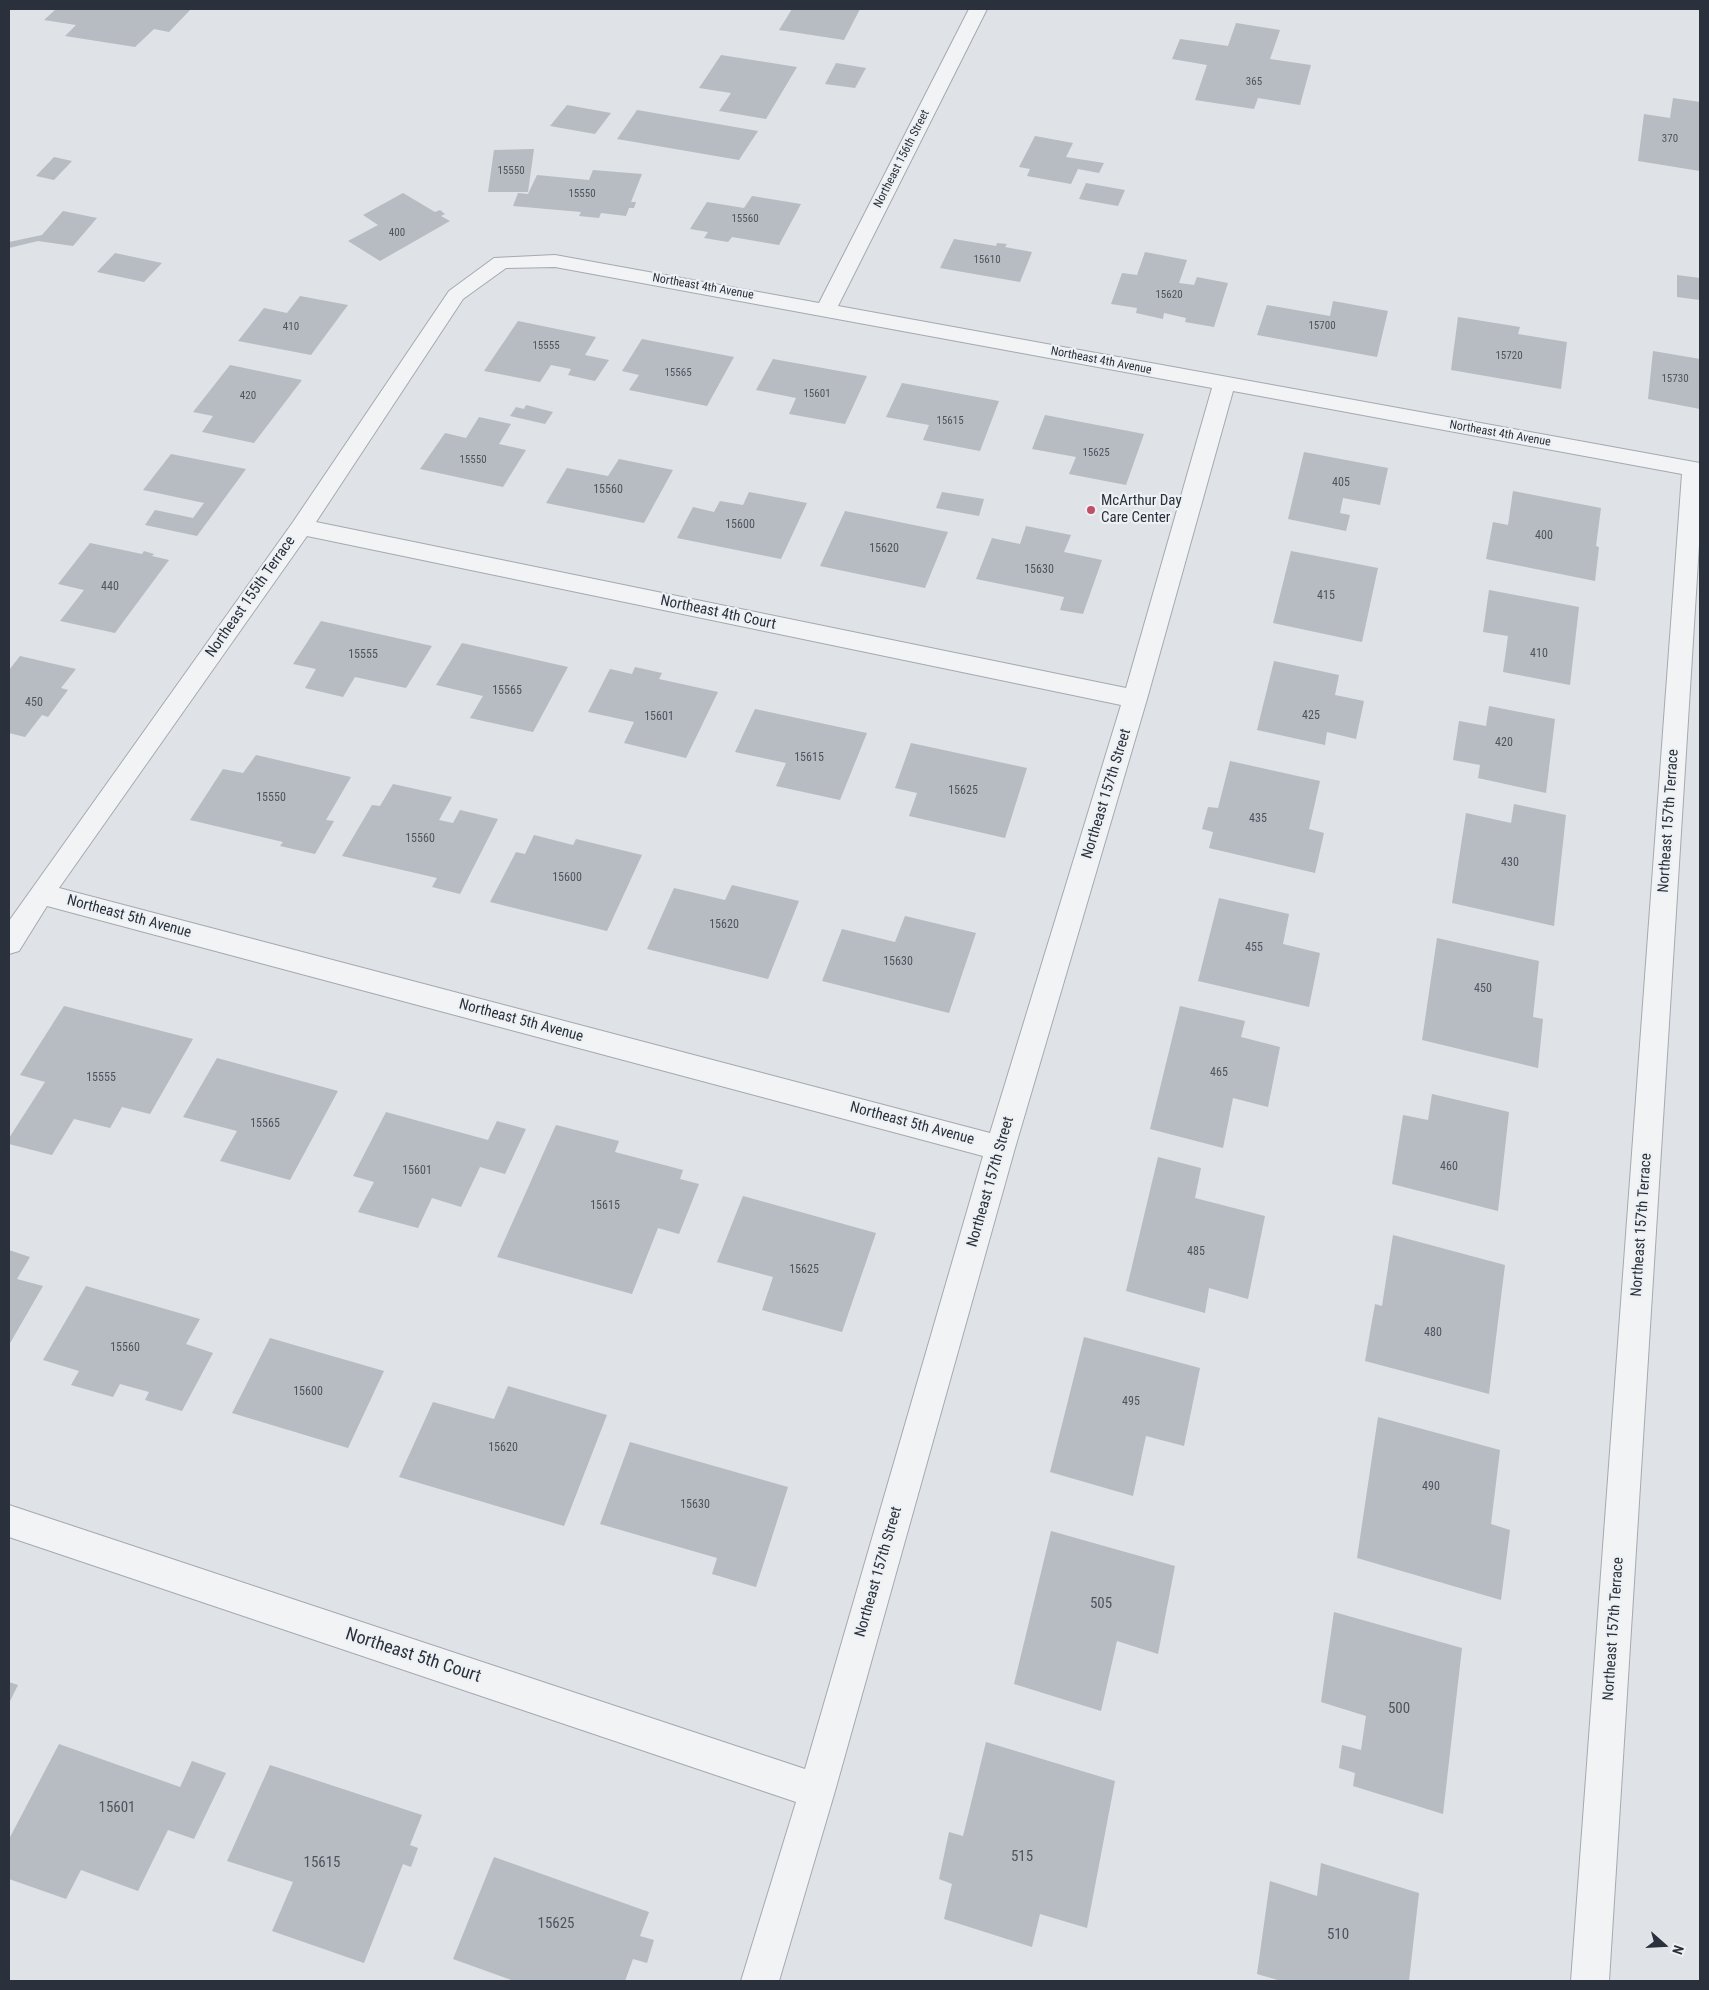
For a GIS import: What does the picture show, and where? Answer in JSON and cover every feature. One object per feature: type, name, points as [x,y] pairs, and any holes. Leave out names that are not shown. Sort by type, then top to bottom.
[{"type":"street","name":"Northeast 156th Street","points":[[826,309],[978,9]]},
{"type":"street","name":"Northeast 4th Avenue","points":[[501,262],[555,261],[1697,469]]},
{"type":"street","name":"Northeast 155th Terrace","points":[[9,943],[41,894],[301,527],[456,295],[501,262]]},
{"type":"street","name":"Northeast 157th Street","points":[[760,1981],[817,1791],[1000,1148],[1135,699],[1224,384]]},
{"type":"street","name":"Northeast 157th Terrace","points":[[1590,1981],[1697,469]]},
{"type":"street","name":"Northeast 4th Court","points":[[301,527],[1135,699]]},
{"type":"street","name":"Northeast 5th Avenue","points":[[41,894],[1000,1148]]},
{"type":"street","name":"Northeast 5th Court","points":[[9,1521],[817,1791]]},
{"type":"building","points":[[56,9],[191,9],[169,32],[154,29],[135,47],[65,36],[76,25],[44,20]]},
{"type":"building","points":[[792,9],[860,9],[844,40],[779,30]]},
{"type":"building","points":[[1236,23],[1280,30],[1270,59],[1311,65],[1300,105],[1258,98],[1254,109],[1195,100],[1207,65],[1172,59],[1180,39],[1228,46]]},
{"type":"building","points":[[721,55],[797,67],[766,119],[719,111],[731,93],[699,88]]},
{"type":"building","points":[[836,63],[866,68],[855,88],[825,84]]},
{"type":"building","points":[[1673,98],[1700,102],[1700,171],[1638,161],[1644,114],[1670,118]]},
{"type":"building","points":[[567,105],[611,113],[595,134],[550,126]]},
{"type":"building","points":[[637,110],[758,131],[739,160],[617,139]]},
{"type":"building","points":[[1035,136],[1073,143],[1066,157],[1104,163],[1099,173],[1078,169],[1071,184],[1027,176],[1030,169],[1019,167]]},
{"type":"building","points":[[534,149],[528,192],[488,192],[494,150]]},
{"type":"building","points":[[54,157],[72,161],[54,180],[36,176]]},
{"type":"building","points":[[593,170],[642,174],[631,202],[636,202],[634,208],[629,208],[626,216],[601,213],[599,218],[579,216],[581,212],[513,206],[518,193],[528,194],[537,175],[589,180]]},
{"type":"building","points":[[1086,183],[1125,190],[1118,206],[1079,199]]},
{"type":"building","points":[[403,193],[435,212],[440,210],[445,214],[441,216],[450,221],[380,261],[348,241],[378,225],[363,215]]},
{"type":"building","points":[[752,196],[801,204],[779,245],[732,237],[728,242],[704,238],[708,232],[690,229],[707,202],[744,208]]},
{"type":"building","points":[[63,211],[97,218],[73,246],[38,241],[9,248],[9,242],[42,235]]},
{"type":"building","points":[[954,239],[996,246],[997,243],[1007,244],[1005,247],[1032,252],[1020,282],[940,268]]},
{"type":"building","points":[[1145,252],[1187,260],[1179,283],[1194,285],[1197,277],[1228,283],[1214,327],[1185,322],[1186,318],[1164,313],[1163,319],[1136,313],[1137,308],[1111,304],[1122,273],[1137,275]]},
{"type":"building","points":[[115,253],[162,263],[144,282],[97,272]]},
{"type":"building","points":[[1677,275],[1700,278],[1700,300],[1677,297]]},
{"type":"building","points":[[300,296],[348,305],[311,355],[238,341],[264,308],[287,313]]},
{"type":"building","points":[[1333,301],[1388,311],[1377,357],[1257,335],[1267,305],[1330,316]]},
{"type":"building","points":[[1458,317],[1520,327],[1518,334],[1567,342],[1561,389],[1451,370]]},
{"type":"building","points":[[518,321],[596,337],[585,355],[609,360],[595,381],[568,375],[571,369],[551,365],[540,382],[484,371]]},
{"type":"building","points":[[642,339],[734,357],[707,406],[629,390],[639,375],[622,371]]},
{"type":"building","points":[[1653,351],[1700,359],[1700,409],[1648,399]]},
{"type":"building","points":[[773,359],[867,376],[845,424],[789,414],[796,398],[756,390]]},
{"type":"building","points":[[230,365],[302,380],[254,443],[202,432],[213,416],[193,412]]},
{"type":"building","points":[[902,383],[999,401],[980,451],[923,440],[929,425],[886,417]]},
{"type":"building","points":[[526,405],[553,412],[545,424],[510,416],[516,407],[524,409]]},
{"type":"building","points":[[1045,415],[1144,434],[1126,485],[1069,474],[1076,457],[1032,449]]},
{"type":"building","points":[[479,417],[511,424],[499,444],[526,450],[503,487],[420,469],[445,433],[466,438]]},
{"type":"building","points":[[1304,452],[1388,468],[1380,505],[1343,498],[1340,513],[1350,515],[1346,531],[1288,519]]},
{"type":"building","points":[[171,454],[246,469],[197,536],[145,525],[155,510],[193,518],[204,503],[143,490]]},
{"type":"building","points":[[619,459],[673,470],[644,523],[546,503],[567,468],[608,476]]},
{"type":"building","points":[[1513,491],[1601,508],[1596,546],[1599,547],[1595,581],[1486,559],[1493,522],[1508,525]]},
{"type":"building","points":[[749,492],[807,503],[781,559],[677,538],[693,507],[714,512],[720,501],[743,505]]},
{"type":"building","points":[[942,492],[984,499],[979,516],[936,508]]},
{"type":"building","points":[[845,511],[948,532],[925,588],[820,566]]},
{"type":"building","points":[[1026,526],[1071,535],[1064,552],[1102,560],[1083,614],[1060,610],[1064,597],[976,579],[992,538],[1020,544]]},
{"type":"building","points":[[90,543],[142,554],[144,551],[154,554],[152,556],[169,560],[115,633],[60,621],[84,590],[58,584]]},
{"type":"building","points":[[1291,551],[1378,568],[1362,642],[1273,623]]},
{"type":"building","points":[[1489,590],[1579,607],[1570,685],[1503,672],[1508,636],[1483,632]]},
{"type":"building","points":[[321,621],[432,646],[406,688],[355,677],[343,697],[305,688],[316,669],[293,664]]},
{"type":"building","points":[[462,643],[568,667],[533,732],[470,718],[483,696],[436,685]]},
{"type":"building","points":[[20,656],[76,669],[61,688],[68,690],[48,717],[42,715],[25,737],[9,733],[9,670]]},
{"type":"building","points":[[1274,661],[1339,675],[1335,695],[1364,701],[1356,739],[1327,732],[1325,745],[1257,730]]},
{"type":"building","points":[[635,667],[662,673],[659,679],[718,692],[686,758],[624,743],[634,722],[588,712],[610,669],[632,674]]},
{"type":"building","points":[[1489,706],[1555,719],[1546,793],[1478,778],[1480,765],[1453,760],[1459,721],[1486,726]]},
{"type":"building","points":[[755,709],[867,733],[840,800],[776,786],[786,763],[735,752]]},
{"type":"building","points":[[911,743],[1027,768],[1005,838],[909,816],[917,793],[895,788]]},
{"type":"building","points":[[256,755],[351,777],[326,820],[334,821],[315,854],[280,846],[283,842],[190,820],[223,769],[243,773]]},
{"type":"building","points":[[1230,761],[1320,781],[1309,829],[1324,833],[1315,873],[1209,848],[1213,832],[1202,829],[1208,807],[1218,808]]},
{"type":"building","points":[[393,784],[452,797],[439,820],[453,823],[460,810],[498,819],[460,894],[432,887],[437,878],[342,856],[372,805],[380,806]]},
{"type":"building","points":[[1514,804],[1566,815],[1554,926],[1452,903],[1466,813],[1511,823]]},
{"type":"building","points":[[534,835],[573,845],[576,839],[642,855],[607,931],[490,902],[516,852],[525,854]]},
{"type":"building","points":[[732,885],[799,901],[768,979],[647,949],[674,888],[725,900]]},
{"type":"building","points":[[1219,898],[1289,914],[1283,944],[1320,953],[1309,1007],[1198,981]]},
{"type":"building","points":[[905,916],[976,933],[949,1013],[822,981],[842,929],[895,942]]},
{"type":"building","points":[[1437,938],[1539,961],[1533,1017],[1543,1019],[1538,1068],[1422,1040]]},
{"type":"building","points":[[64,1006],[193,1039],[150,1114],[122,1107],[110,1128],[74,1119],[52,1155],[9,1144],[9,1138],[45,1082],[20,1075]]},
{"type":"building","points":[[1180,1006],[1245,1021],[1241,1037],[1280,1047],[1268,1107],[1233,1098],[1223,1148],[1150,1129]]},
{"type":"building","points":[[217,1058],[338,1091],[290,1180],[220,1161],[237,1131],[183,1117]]},
{"type":"building","points":[[1432,1094],[1509,1112],[1498,1211],[1392,1184],[1403,1115],[1428,1120]]},
{"type":"building","points":[[386,1112],[488,1140],[497,1121],[526,1129],[505,1174],[480,1167],[461,1207],[432,1198],[418,1228],[358,1212],[374,1182],[353,1176]]},
{"type":"building","points":[[556,1125],[619,1141],[615,1152],[683,1170],[680,1179],[699,1184],[679,1234],[658,1228],[632,1294],[497,1257]]},
{"type":"building","points":[[1158,1157],[1201,1168],[1195,1198],[1265,1216],[1248,1299],[1209,1288],[1205,1313],[1126,1291]]},
{"type":"building","points":[[743,1196],[876,1233],[842,1332],[762,1310],[773,1277],[717,1262]]},
{"type":"building","points":[[1393,1235],[1505,1265],[1489,1394],[1365,1361],[1375,1304],[1382,1306]]},
{"type":"building","points":[[9,1250],[30,1257],[17,1279],[43,1286],[9,1345]]},
{"type":"building","points":[[86,1286],[200,1319],[186,1344],[213,1353],[182,1411],[145,1400],[149,1392],[120,1384],[113,1397],[71,1385],[79,1371],[43,1360]]},
{"type":"building","points":[[1084,1337],[1200,1368],[1184,1446],[1146,1436],[1133,1496],[1050,1472]]},
{"type":"building","points":[[270,1338],[384,1371],[348,1448],[232,1413]]},
{"type":"building","points":[[508,1386],[607,1415],[564,1526],[399,1477],[433,1402],[494,1419]]},
{"type":"building","points":[[1378,1417],[1500,1450],[1491,1524],[1510,1530],[1501,1600],[1357,1558]]},
{"type":"building","points":[[630,1442],[788,1487],[756,1587],[712,1574],[717,1558],[600,1524]]},
{"type":"building","points":[[1051,1531],[1175,1566],[1158,1654],[1117,1641],[1101,1711],[1014,1684]]},
{"type":"building","points":[[1334,1612],[1462,1648],[1443,1814],[1353,1786],[1355,1773],[1339,1768],[1342,1745],[1361,1750],[1366,1716],[1321,1702]]},
{"type":"building","points":[[9,1682],[18,1685],[9,1703]]},
{"type":"building","points":[[986,1742],[1115,1781],[1087,1928],[1040,1914],[1032,1947],[944,1919],[952,1884],[939,1879],[949,1832],[963,1836]]},
{"type":"building","points":[[59,1744],[180,1787],[192,1761],[226,1773],[194,1839],[168,1830],[138,1891],[81,1870],[66,1899],[9,1879],[9,1839]]},
{"type":"building","points":[[270,1765],[422,1815],[410,1845],[418,1848],[411,1867],[403,1864],[364,1963],[272,1931],[293,1882],[227,1861]]},
{"type":"building","points":[[494,1857],[649,1912],[640,1936],[654,1940],[647,1963],[633,1959],[625,1981],[514,1981],[453,1959]]},
{"type":"building","points":[[1321,1863],[1419,1893],[1409,1981],[1281,1981],[1257,1974],[1270,1881],[1317,1896]]},
{"type":"place","name":"McArthur Day Care Center","points":[[1091,510]]}]
